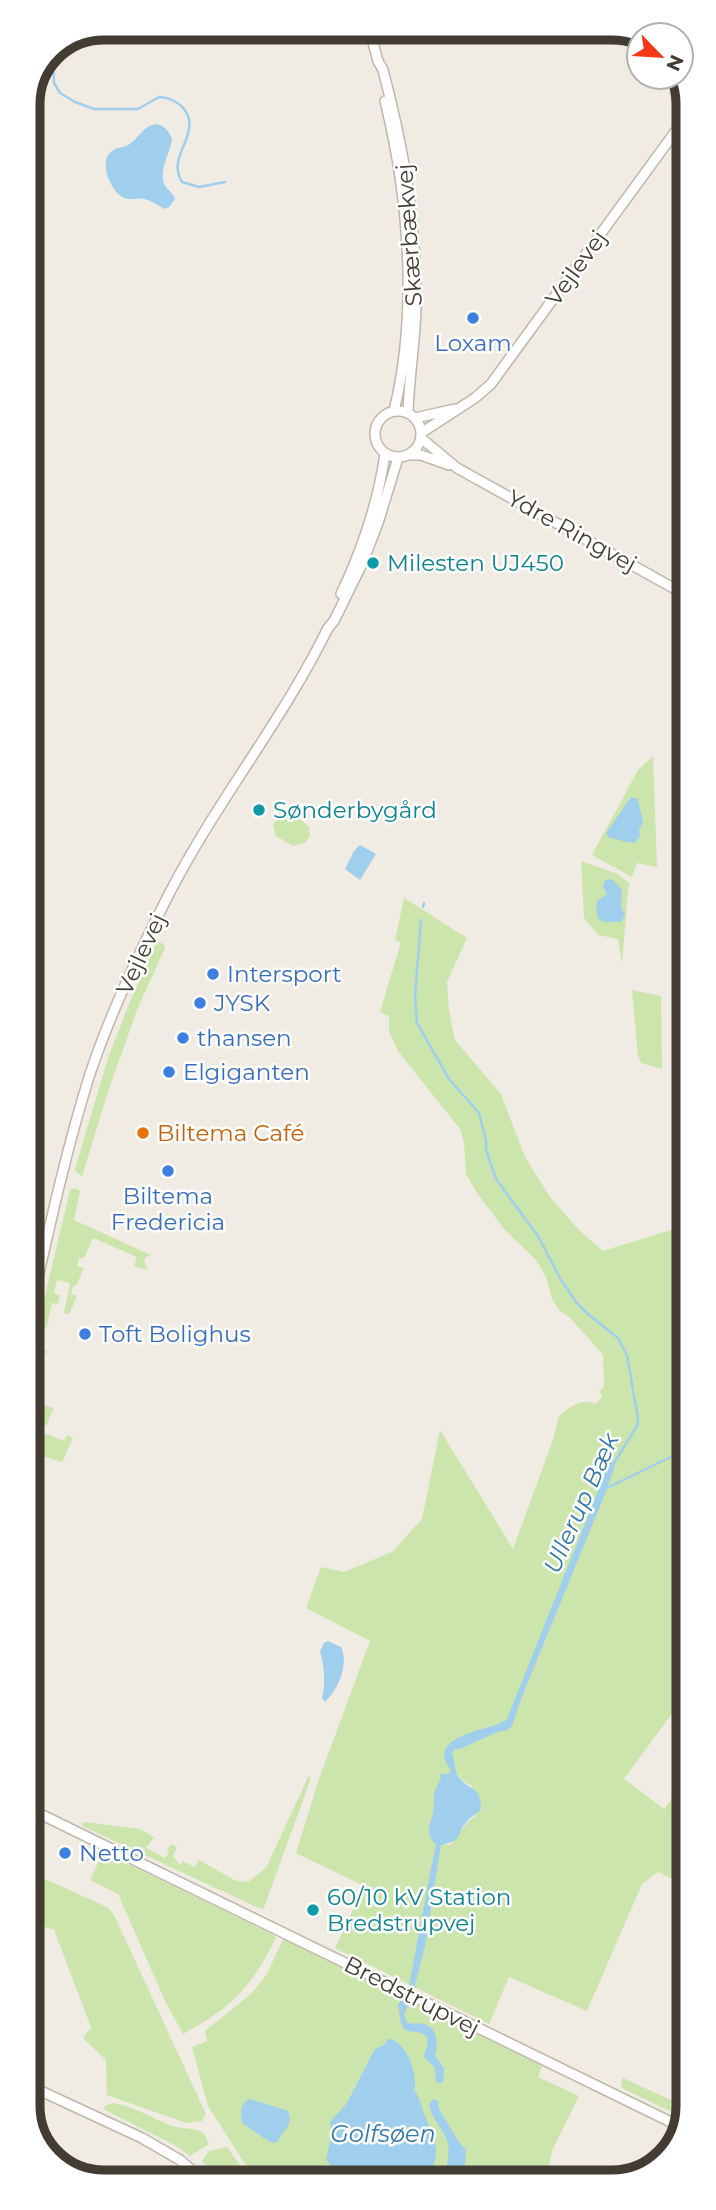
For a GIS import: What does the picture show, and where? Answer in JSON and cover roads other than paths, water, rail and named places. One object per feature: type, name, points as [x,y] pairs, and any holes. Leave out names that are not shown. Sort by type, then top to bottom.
[{"type":"street","name":"Skærbækvej","points":[[372,40],[401,138],[410,197],[415,248],[412,416]]},
{"type":"street","name":"Skærbækvej","points":[[378,61],[397,158],[407,248],[404,344],[394,411]]},
{"type":"street","name":"Vejlevej","points":[[421,436],[491,384],[676,129]]},
{"type":"street","name":"Vejlevej","points":[[412,416],[457,409]]},
{"type":"street","points":[[394,411],[412,416],[421,436],[417,448],[409,455],[398,458],[385,454],[376,443],[375,430],[381,418],[394,411]]},
{"type":"street","name":"Ydre Ringvej","points":[[421,436],[457,467]]},
{"type":"street","name":"Vejlevej","points":[[328,628],[329,619],[361,546],[385,454]]},
{"type":"street","name":"Ydre Ringvej","points":[[409,455],[421,455],[457,467],[676,589]]},
{"type":"street","name":"Vejlevej","points":[[40,1272],[82,1100],[131,972],[192,852],[334,621],[365,557],[398,458]]},
{"type":"street","name":"Bredstrupvej","points":[[40,1814],[673,2123]]},
{"type":"street","points":[[40,2091],[142,2138],[180,2160],[191,2170]]},
{"type":"water","points":[[156,124],[166,129],[172,139],[164,164],[163,180],[175,199],[165,209],[145,199],[129,199],[119,195],[106,169],[107,157],[111,152],[130,144],[147,128]]},
{"type":"water","points":[[631,797],[638,799],[643,823],[639,830],[640,836],[636,842],[609,838],[606,833]]},
{"type":"water","points":[[360,845],[376,854],[360,880],[345,869]]},
{"type":"water","points":[[607,879],[613,880],[622,890],[621,907],[625,915],[621,922],[601,921],[597,915],[597,901],[607,894],[603,887]]},
{"type":"water","points":[[610,1461],[615,1466],[605,1494],[512,1726],[508,1730],[455,1749],[452,1753],[457,1774],[479,1796],[481,1809],[464,1825],[457,1839],[441,1845],[425,1946],[411,2000],[404,2014],[407,2023],[425,2024],[435,2034],[435,2056],[444,2068],[443,2082],[439,2083],[436,2082],[435,2068],[424,2057],[427,2037],[405,2030],[398,2005],[409,1986],[436,1845],[429,1830],[434,1793],[441,1779],[439,1774],[448,1774],[451,1771],[444,1755],[453,1741],[507,1719]]},
{"type":"water","points":[[328,1641],[341,1647],[344,1661],[335,1690],[325,1702],[322,1698],[324,1674],[320,1651]]},
{"type":"water","name":"Golfsøen","points":[[388,2039],[394,2041],[409,2059],[414,2076],[414,2090],[435,2141],[436,2153],[432,2170],[336,2170],[326,2160],[331,2137],[330,2122],[347,2103],[375,2049],[384,2045]]},
{"type":"water","points":[[250,2099],[288,2111],[289,2124],[277,2142],[270,2142],[242,2123],[242,2106]]},
{"type":"water","points":[[433,2099],[438,2101],[439,2109],[460,2144],[466,2149],[463,2170],[446,2170],[448,2144],[429,2104]]},
{"type":"waterway","points":[[53,66],[54,83],[60,93],[94,109],[138,109],[159,97],[182,106],[189,122],[178,161],[182,182],[199,187],[225,182]]},
{"type":"waterway","name":"Ullerup Bæk","points":[[423,907],[424,903]]},
{"type":"waterway","name":"Ullerup Bæk","points":[[421,920],[415,996],[417,1023],[449,1079],[479,1113],[486,1150],[496,1179],[538,1236],[576,1302],[618,1338],[627,1355],[638,1419],[637,1426],[612,1466]]},
{"type":"waterway","points":[[607,1488],[676,1454]]},
{"type":"place","name":"Loxam","points":[[473,318]]},
{"type":"place","name":"Milesten UJ450","points":[[373,563]]},
{"type":"place","name":"Sønderbygård","points":[[259,810]]},
{"type":"place","name":"Intersport","points":[[213,974]]},
{"type":"place","name":"JYSK","points":[[200,1003]]},
{"type":"place","name":"thansen","points":[[183,1038]]},
{"type":"place","name":"Elgiganten","points":[[169,1072]]},
{"type":"place","name":"Biltema Café","points":[[143,1133]]},
{"type":"place","name":"Biltema Fredericia","points":[[168,1171]]},
{"type":"place","name":"Toft Bolighus","points":[[85,1334]]},
{"type":"place","name":"Netto","points":[[65,1853]]},
{"type":"place","name":"60/10 kV Station Bredstrupvej","points":[[313,1910]]}]
